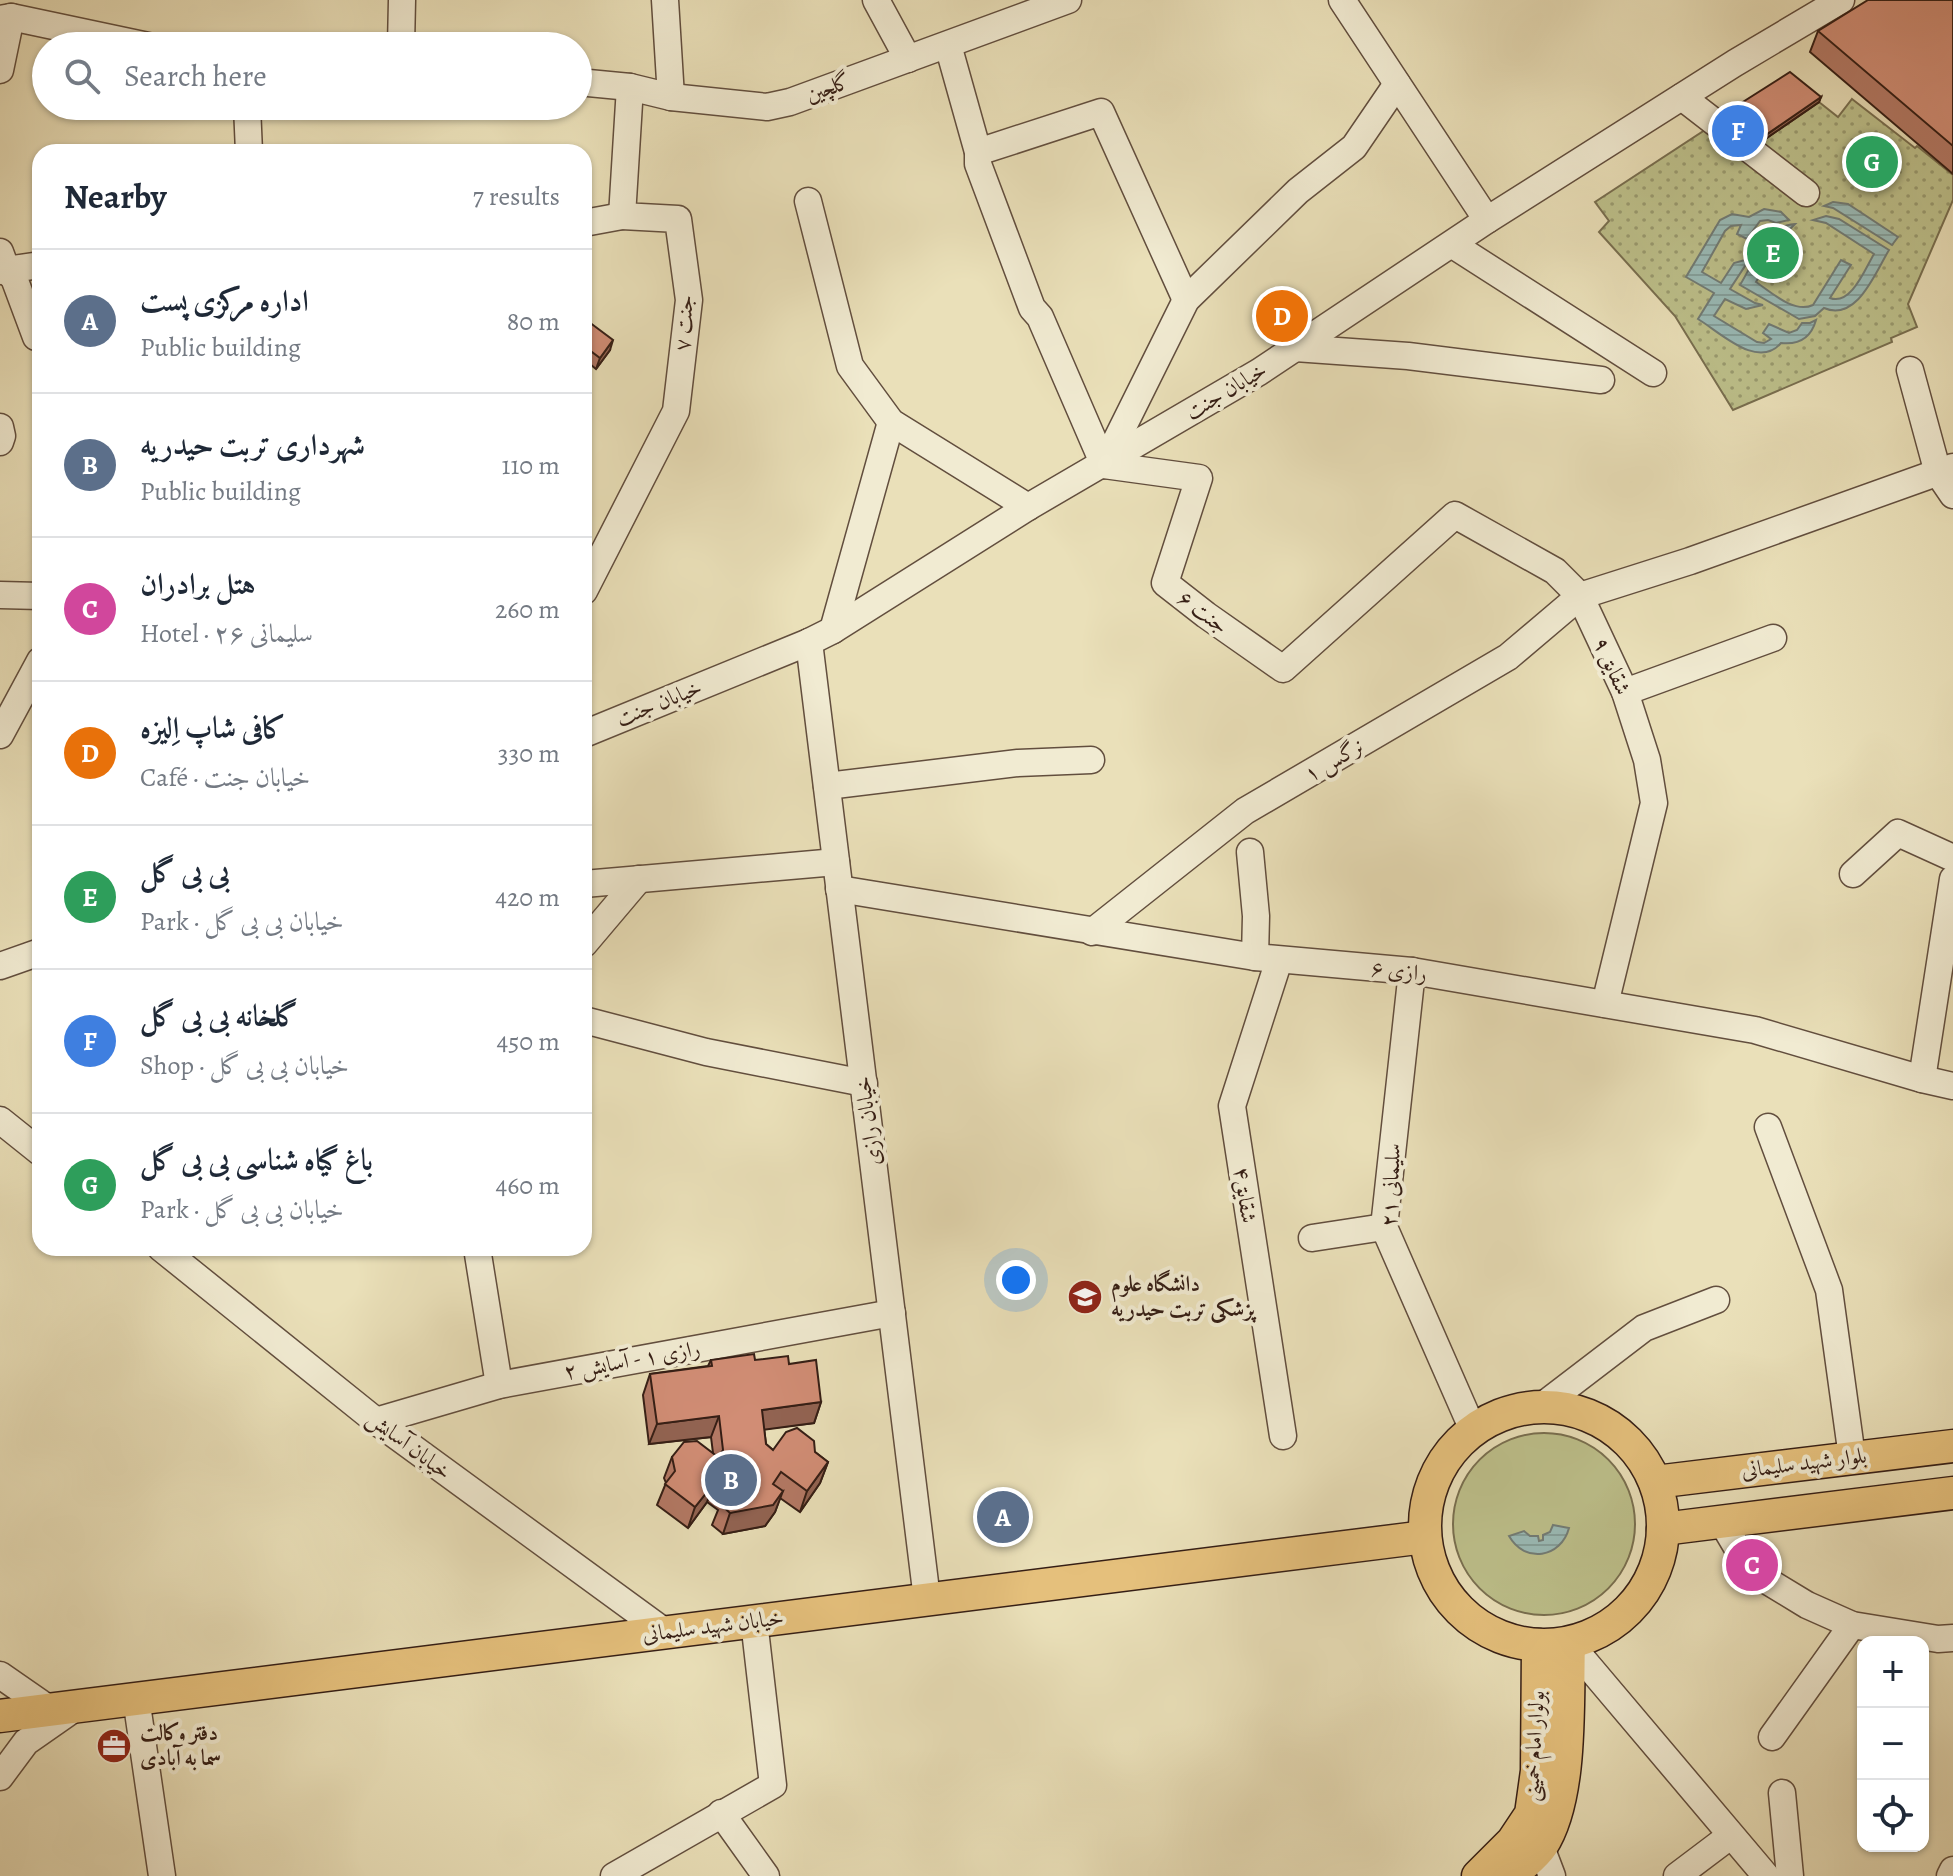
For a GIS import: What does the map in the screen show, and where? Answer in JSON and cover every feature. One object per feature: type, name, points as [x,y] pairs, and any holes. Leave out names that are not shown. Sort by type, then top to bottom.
[{"type":"main road","points":[[1542,1406],[1571,1409],[1598,1419],[1622,1435],[1641,1457],[1655,1482],[1663,1529],[1658,1560],[1645,1589],[1625,1613],[1599,1632],[1554,1644],[1505,1638],[1475,1623],[1444,1589],[1433,1569],[1425,1537],[1426,1506],[1435,1477],[1451,1451],[1473,1430],[1505,1412],[1542,1406]]},
{"type":"main road","name":"بلوار شهید سلیمانی","points":[[1655,1482],[1953,1446]]},
{"type":"main road","points":[[1663,1529],[1953,1493]]},
{"type":"main road","name":"خیابان شهید سلیمانی","points":[[0,1716],[1425,1537]]},
{"type":"main road","name":"بولوار امام خمینی","points":[[1511,1876],[1546,1862],[1563,1779],[1554,1644]]},
{"type":"main road","name":"بولوار امام خمینی","points":[[1478,1876],[1513,1841],[1531,1814],[1554,1644]]},
{"type":"street","points":[[401,32],[402,0]]},
{"type":"street","points":[[665,0],[671,97]]},
{"type":"street","points":[[876,0],[908,59]]},
{"type":"street","name":"گلچین","points":[[592,83],[630,87],[671,97],[767,107],[790,102],[1068,0]]},
{"type":"street","points":[[1342,0],[1487,220]]},
{"type":"street","name":"خیابان جنت","points":[[592,731],[833,630],[1028,507],[1104,465],[1295,348],[1487,220],[1841,0]]},
{"type":"street","points":[[0,70],[6,18],[77,32]]},
{"type":"street","points":[[948,45],[990,199],[1032,308],[1040,317],[1104,465]]},
{"type":"street","points":[[1104,465],[1186,300],[1298,191],[1354,147],[1397,84]]},
{"type":"street","points":[[592,222],[622,216],[630,87]]},
{"type":"street","points":[[1682,97],[1806,193]]},
{"type":"street","points":[[978,152],[1101,112],[1186,300]]},
{"type":"street","points":[[248,120],[249,144]]},
{"type":"street","points":[[808,201],[850,366],[891,422],[1028,507]]},
{"type":"street","name":"جنت ۷","points":[[592,575],[676,411],[689,300],[678,219],[622,216]]},
{"type":"street","points":[[1453,245],[1653,373]]},
{"type":"street","points":[[2,265],[32,265]]},
{"type":"street","points":[[2,265],[14,278],[32,326]]},
{"type":"street","points":[[1295,348],[1408,356],[1601,380]]},
{"type":"street","points":[[1910,370],[1953,495]]},
{"type":"street","points":[[833,630],[891,422]]},
{"type":"street","points":[[0,427],[0,442]]},
{"type":"street","name":"جنت ۶","points":[[1104,465],[1199,478],[1165,583],[1283,669],[1363,599]]},
{"type":"street","points":[[1580,596],[1690,561],[1946,470]]},
{"type":"street","name":"شقایق ۹","points":[[1363,599],[1455,515],[1555,571],[1580,596],[1625,692],[1647,760],[1654,803],[1605,1004]]},
{"type":"street","points":[[0,595],[32,596]]},
{"type":"street","name":"نرگس ۱","points":[[1092,932],[1245,811],[1508,657],[1580,596]]},
{"type":"street","points":[[1625,692],[1773,638]]},
{"type":"street","name":"خیابان رازی","points":[[809,642],[927,1599]]},
{"type":"street","points":[[0,735],[32,676]]},
{"type":"street","points":[[827,786],[1018,763],[1091,760]]},
{"type":"street","points":[[1853,874],[1898,833],[1953,858]]},
{"type":"street","name":"شقایق۴","points":[[1250,852],[1256,916],[1267,959],[1232,1106],[1283,1436]]},
{"type":"street","name":"رازی ۶","points":[[592,883],[639,879],[838,876],[1092,932],[1267,959],[1412,971],[1755,1030],[1953,1086]]},
{"type":"street","points":[[592,935],[639,879]]},
{"type":"street","points":[[1922,1079],[1949,934],[1953,879]]},
{"type":"street","points":[[2,965],[32,955]]},
{"type":"street","name":"سلیمانی ۲۱","points":[[1412,971],[1384,1227],[1473,1430]]},
{"type":"street","points":[[592,1022],[706,1052],[864,1083]]},
{"type":"street","points":[[0,1120],[32,1146]]},
{"type":"street","points":[[1768,1127],[1829,1290],[1852,1457]]},
{"type":"street","points":[[1312,1238],[1384,1227]]},
{"type":"street","name":"خیابان آسایش","points":[[171,1256],[376,1421],[665,1632]]},
{"type":"street","points":[[478,1256],[499,1385]]},
{"type":"street","points":[[1542,1406],[1644,1328],[1716,1300]]},
{"type":"street","name":"رازی ۱ - آسایش ۲","points":[[376,1421],[499,1385],[892,1313]]},
{"type":"street","points":[[1722,1522],[1751,1571],[1807,1605],[1852,1625],[1938,1639],[1953,1638]]},
{"type":"street","points":[[614,1876],[773,1785],[754,1621]]},
{"type":"street","points":[[1772,1737],[1852,1625]]},
{"type":"street","points":[[1554,1644],[1766,1876]]},
{"type":"street","points":[[0,1675],[64,1707],[26,1742],[0,1777]]},
{"type":"street","points":[[136,1698],[162,1876]]},
{"type":"street","points":[[1782,1793],[1790,1876]]},
{"type":"street","points":[[721,1813],[766,1876]]},
{"type":"street","points":[[1677,1876],[1730,1836]]},
{"type":"street","points":[[1950,1876],[1953,1870]]},
{"type":"green space","points":[[1852,99],[1953,175],[1953,200],[1908,304],[1917,327],[1891,338],[1892,342],[1733,410],[1675,316],[1599,232],[1609,221],[1595,202],[1705,130],[1819,102],[1838,117]]},
{"type":"green space","points":[[1544,1433],[1579,1440],[1609,1459],[1628,1489],[1635,1524],[1628,1559],[1609,1589],[1579,1608],[1544,1615],[1509,1608],[1479,1589],[1460,1559],[1453,1524],[1460,1489],[1479,1459],[1509,1440]]},
{"type":"water","points":[[1833,202],[1848,204],[1898,237],[1892,245],[1833,208],[1824,206]]},
{"type":"water","points":[[1764,209],[1781,212],[1789,220],[1776,223],[1760,221],[1747,239],[1737,234],[1741,225],[1731,226],[1725,231],[1702,272],[1721,283],[1734,263],[1752,258],[1730,289],[1763,305],[1746,309],[1725,299],[1714,316],[1757,342],[1764,343],[1771,339],[1763,333],[1769,324],[1789,333],[1797,330],[1802,323],[1816,320],[1803,339],[1781,343],[1762,353],[1728,340],[1698,319],[1714,293],[1686,277],[1720,220],[1732,214],[1749,217]]},
{"type":"water","points":[[1826,216],[1839,219],[1889,250],[1864,293],[1855,302],[1836,310],[1824,308],[1815,316],[1799,319],[1740,285],[1769,238],[1785,226],[1795,224],[1784,235],[1756,282],[1783,301],[1806,307],[1813,305],[1841,260],[1851,265],[1830,298],[1838,299],[1851,292],[1874,254],[1826,223],[1813,220]]},
{"type":"water","points":[[1553,1525],[1569,1528],[1558,1546],[1542,1554],[1524,1551],[1509,1536],[1524,1531],[1530,1536],[1538,1536],[1539,1541],[1543,1540],[1543,1535],[1550,1532]]},
{"type":"building","points":[[1868,0],[1953,0],[1953,146],[1818,31]]},
{"type":"building","points":[[1790,72],[1821,97],[1760,139],[1727,112]]},
{"type":"building","points":[[592,324],[613,340],[600,358],[592,352]]},
{"type":"building","points":[[754,1354],[755,1360],[788,1356],[789,1364],[816,1360],[821,1402],[762,1410],[766,1444],[773,1450],[786,1432],[797,1428],[814,1441],[815,1452],[828,1462],[807,1491],[781,1472],[773,1484],[783,1491],[773,1505],[730,1513],[720,1504],[728,1491],[715,1482],[695,1507],[665,1484],[675,1471],[672,1457],[684,1442],[697,1441],[718,1457],[723,1450],[719,1416],[657,1424],[650,1374],[712,1366],[711,1360]]},
{"type":"place","name":"گلخانه بی بی گل","points":[[1738,131]]},
{"type":"place","name":"باغ گیاه شناسی بی بی گل","points":[[1872,162]]},
{"type":"place","name":"بی بی گل","points":[[1773,253]]},
{"type":"place","name":"کافی شاپ اِلیزه","points":[[1282,316]]},
{"type":"place","name":"دانشگاه علوم پزشکی تربت حیدریه","points":[[1085,1297]]},
{"type":"place","name":"شهرداری تربت حیدریه","points":[[731,1480]]},
{"type":"place","name":"اداره مرکزی پست","points":[[1003,1517]]},
{"type":"place","name":"هتل برادران","points":[[1752,1565]]},
{"type":"place","name":"دفتر وکالت سما به آبادی","points":[[114,1746]]}]
